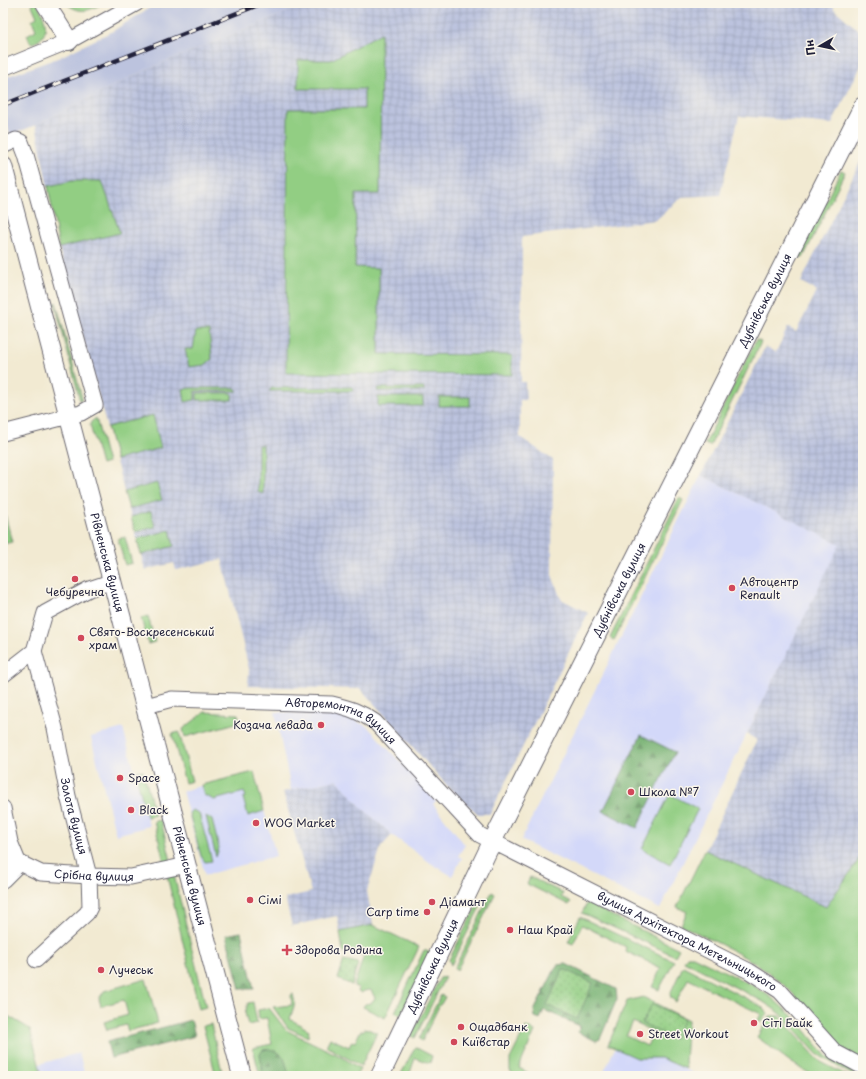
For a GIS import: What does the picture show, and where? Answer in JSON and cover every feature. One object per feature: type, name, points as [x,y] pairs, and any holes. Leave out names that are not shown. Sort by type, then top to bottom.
[{"type":"main road","points":[[45,3],[69,41]]},
{"type":"main road","name":"Дубнівська вулиця","points":[[380,1076],[492,842],[863,106]]},
{"type":"main road","name":"Рівненська вулиця","points":[[16,160],[67,409],[242,1076]]},
{"type":"street","points":[[3,68],[69,41],[137,3]]},
{"type":"street","points":[[3,146],[16,140],[22,142],[16,160],[95,405],[81,413],[67,409],[3,433]]},
{"type":"street","points":[[3,676],[34,651],[45,614],[89,589],[113,581]]},
{"type":"street","name":"Золота вулиця","points":[[34,651],[55,728],[68,796],[88,876],[90,907],[87,913],[36,960]]},
{"type":"street","name":"Авторемонтна вулиця","points":[[146,706],[172,699],[332,704],[351,708],[375,722],[480,836],[492,842]]},
{"type":"street","points":[[3,808],[10,842],[19,864],[3,880]]},
{"type":"street","name":"вулиця Архітектора Метельницького","points":[[492,842],[750,971],[780,991],[835,1052],[863,1067]]},
{"type":"street","name":"Срібна вулиця","points":[[3,856],[41,873],[88,876],[131,877],[187,865]]},
{"type":"shaded area","points":[[157,3],[197,3],[198,5],[204,3],[309,3],[143,71],[36,125],[10,135],[3,110],[3,78],[58,58],[113,31]]},
{"type":"shaded area","points":[[309,3],[833,3],[834,9],[863,34],[863,62],[832,124],[739,116],[720,195],[682,197],[656,220],[522,237],[521,382],[525,382],[526,400],[520,400],[520,437],[553,460],[552,575],[561,599],[588,613],[490,814],[478,814],[450,789],[361,689],[248,686],[249,669],[222,559],[176,570],[174,563],[145,570],[59,248],[36,125],[143,71]]},
{"type":"shaded area","points":[[863,156],[863,849],[858,861],[826,907],[705,850],[757,740],[747,734],[840,544],[701,475],[765,347],[776,352],[788,327],[796,332],[817,291],[801,282]]},
{"type":"shaded area","points":[[701,475],[841,544],[660,909],[521,840]]},
{"type":"shaded area","points":[[275,712],[344,715],[368,727],[436,801],[433,804],[465,845],[458,856],[462,858],[452,876],[432,864],[392,835],[363,809],[337,780],[291,790]]},
{"type":"shaded area","points":[[123,728],[149,826],[116,835],[91,737]]},
{"type":"shaded area","points":[[254,772],[276,856],[205,875],[182,791]]},
{"type":"shaded area","points":[[337,780],[363,809],[392,835],[381,847],[367,891],[373,925],[340,932],[337,916],[292,926],[285,898],[311,892],[283,792]]},
{"type":"shaded area","points":[[615,1048],[637,1058],[661,1058],[700,1076],[602,1076]]},
{"type":"shaded area","points":[[79,1053],[85,1076],[42,1076],[39,1064]]},
{"type":"green space","points":[[31,3],[37,3],[43,14],[46,26],[43,36],[33,43],[30,42],[27,35],[36,30],[32,20],[37,17]]},
{"type":"green space","points":[[65,3],[103,3],[88,10],[80,10],[70,7]]},
{"type":"green space","points":[[381,33],[380,194],[356,194],[355,267],[379,268],[379,354],[512,355],[512,375],[286,373],[288,109],[364,109],[364,89],[298,89],[298,60],[331,60]]},
{"type":"green space","points":[[841,170],[845,172],[803,258],[799,257]]},
{"type":"green space","points":[[72,181],[102,181],[120,233],[59,248],[48,186]]},
{"type":"green space","points":[[56,302],[82,398],[80,401],[55,303]]},
{"type":"green space","points":[[196,331],[209,331],[212,359],[205,365],[189,367],[185,349],[193,349]]},
{"type":"green space","points":[[756,340],[761,342],[710,446],[705,444]]},
{"type":"green space","points":[[353,387],[353,391],[269,391],[272,388]]},
{"type":"green space","points":[[235,388],[238,391],[195,391],[195,400],[185,402],[183,389]]},
{"type":"green space","points":[[378,388],[424,388],[424,391],[377,391]]},
{"type":"green space","points":[[197,393],[232,393],[232,400],[197,400]]},
{"type":"green space","points":[[378,397],[423,397],[423,406],[378,406]]},
{"type":"green space","points":[[439,397],[470,397],[470,406],[439,406]]},
{"type":"green space","points":[[153,415],[161,448],[116,460],[107,427]]},
{"type":"green space","points":[[96,418],[108,463],[101,465],[90,425]]},
{"type":"green space","points":[[258,445],[263,445],[263,494],[258,492]]},
{"type":"green space","points":[[157,483],[162,500],[129,509],[124,492]]},
{"type":"green space","points":[[679,498],[683,500],[614,640],[610,638]]},
{"type":"green space","points":[[3,506],[12,542],[3,544]]},
{"type":"green space","points":[[151,511],[155,527],[135,532],[131,517]]},
{"type":"green space","points":[[170,530],[174,546],[141,555],[137,539]]},
{"type":"green space","points":[[125,537],[132,563],[125,565],[118,539]]},
{"type":"green space","points":[[148,616],[155,642],[148,644],[141,618]]},
{"type":"green space","points":[[205,712],[238,714],[240,722],[185,737],[183,729]]},
{"type":"green space","points":[[179,732],[192,781],[185,783],[172,734]]},
{"type":"green space","points":[[641,735],[675,752],[637,828],[603,811]]},
{"type":"green space","points":[[143,770],[155,815],[147,817],[135,772]]},
{"type":"green space","points":[[254,772],[264,811],[248,816],[243,798],[246,797],[244,792],[214,800],[204,795],[201,785]]},
{"type":"green space","points":[[670,794],[698,809],[670,864],[642,849]]},
{"type":"green space","points":[[192,810],[199,813],[212,861],[205,862],[201,856],[189,813]]},
{"type":"green space","points":[[206,816],[212,820],[219,848],[216,857]]},
{"type":"green space","points":[[161,820],[171,861],[164,862],[154,821]]},
{"type":"green space","points":[[863,849],[863,1060],[841,1048],[829,1039],[790,991],[772,975],[748,959],[681,925],[687,912],[677,907],[705,850],[826,907],[858,861]]},
{"type":"green space","points":[[174,875],[206,1007],[199,1009],[167,876]]},
{"type":"green space","points":[[530,877],[563,893],[561,897],[571,902],[569,905],[527,884]]},
{"type":"green space","points":[[492,892],[495,894],[457,970],[454,969]]},
{"type":"green space","points":[[478,903],[481,905],[451,965],[449,960]]},
{"type":"green space","points":[[587,903],[679,949],[675,956],[582,913]]},
{"type":"green space","points":[[580,917],[674,961],[659,990],[652,987],[661,968],[625,951],[626,947],[582,925],[573,944],[568,942]]},
{"type":"green space","points":[[373,925],[419,947],[385,1018],[363,1007],[365,1004],[371,1003],[375,998],[371,990],[364,991],[362,993],[358,991],[359,988],[354,986],[364,955],[343,952],[340,932]]},
{"type":"green space","points":[[241,932],[254,989],[240,989],[226,935]]},
{"type":"green space","points":[[424,950],[431,953],[401,1015],[395,1012]]},
{"type":"green space","points":[[687,956],[693,956],[754,986],[772,998],[797,1020],[826,1056],[860,1076],[854,1076],[817,1054],[780,1013],[762,1001],[684,961]]},
{"type":"green space","points":[[344,960],[358,963],[352,985],[338,979]]},
{"type":"green space","points":[[566,964],[616,989],[617,999],[600,1039],[596,1041],[578,1032],[580,1026],[544,1010],[540,1019],[535,1017],[534,1011],[557,965]]},
{"type":"green space","points":[[683,966],[761,1006],[768,1013],[761,1022],[758,1020],[761,1014],[688,979],[676,1002],[671,998],[670,994]]},
{"type":"green space","points":[[563,969],[593,983],[577,1019],[547,1005]]},
{"type":"green space","points":[[445,977],[415,1038],[411,1036],[440,978]]},
{"type":"green space","points":[[146,979],[158,1023],[128,1031],[126,1025],[107,1030],[104,1022],[128,1015],[124,1000],[101,1006],[99,999],[104,991]]},
{"type":"green space","points":[[293,994],[295,1003],[290,1019],[309,1030],[308,1037],[288,1028],[273,1007],[292,1005],[291,995]]},
{"type":"green space","points":[[441,995],[445,997],[422,1041],[419,1039]]},
{"type":"green space","points":[[643,997],[688,1020],[685,1061],[686,1069],[661,1058],[637,1058],[608,1045],[627,1001]],"holes":[[[633,1022],[654,1032],[647,1046],[626,1036]]]},
{"type":"green space","points":[[253,1002],[257,1023],[248,1025],[245,1013],[248,1003]]},
{"type":"green space","points":[[652,1004],[684,1019],[674,1039],[642,1023]]},
{"type":"green space","points":[[269,1008],[286,1030],[342,1057],[360,1069],[356,1076],[260,1076],[253,1048],[272,1044],[267,1018],[259,1019],[258,1010]]},
{"type":"green space","points":[[3,1013],[30,1029],[42,1076],[3,1076]]},
{"type":"green space","points":[[770,1016],[779,1016],[821,1062],[848,1076],[814,1076],[792,1063],[757,1037]]},
{"type":"green space","points":[[191,1020],[195,1036],[111,1058],[107,1042]]},
{"type":"green space","points":[[211,1024],[223,1076],[216,1076],[203,1026]]},
{"type":"green space","points":[[526,1027],[535,1031],[519,1068],[529,1073],[526,1076],[516,1076],[510,1071],[510,1059]]},
{"type":"green space","points":[[365,1028],[377,1033],[361,1066],[326,1046],[330,1038],[349,1047],[352,1041],[355,1042],[361,1030],[363,1031]]},
{"type":"green space","points":[[415,1047],[432,1056],[430,1063],[415,1058],[409,1076],[400,1076]]},
{"type":"green space","points":[[269,1049],[282,1055],[289,1076],[263,1076],[260,1054],[263,1050]]},
{"type":"railway","points":[[3,105],[263,3]]},
{"type":"place","name":"Чебуречна","points":[[75,579]]},
{"type":"place","name":"Автоцентр Renault","points":[[732,588]]},
{"type":"place","name":"Свято-Воскресенський храм","points":[[81,638]]},
{"type":"place","name":"Козача левада","points":[[321,725]]},
{"type":"place","name":"Space","points":[[120,778]]},
{"type":"place","name":"Школа №7","points":[[631,792]]},
{"type":"place","name":"Black","points":[[131,810]]},
{"type":"place","name":"WOG Market","points":[[256,823]]},
{"type":"place","name":"Сімі","points":[[250,900]]},
{"type":"place","name":"Діамант","points":[[432,902]]},
{"type":"place","name":"Carp time","points":[[427,912]]},
{"type":"place","name":"Наш Край","points":[[510,930]]},
{"type":"place","name":"Здорова Родина","points":[[287,950]]},
{"type":"place","name":"Лучеськ","points":[[101,970]]},
{"type":"place","name":"Сіті Байк","points":[[754,1023]]},
{"type":"place","name":"Ощадбанк","points":[[461,1027]]},
{"type":"place","name":"Street Workout","points":[[640,1034]]},
{"type":"place","name":"Київстар","points":[[454,1042]]}]
